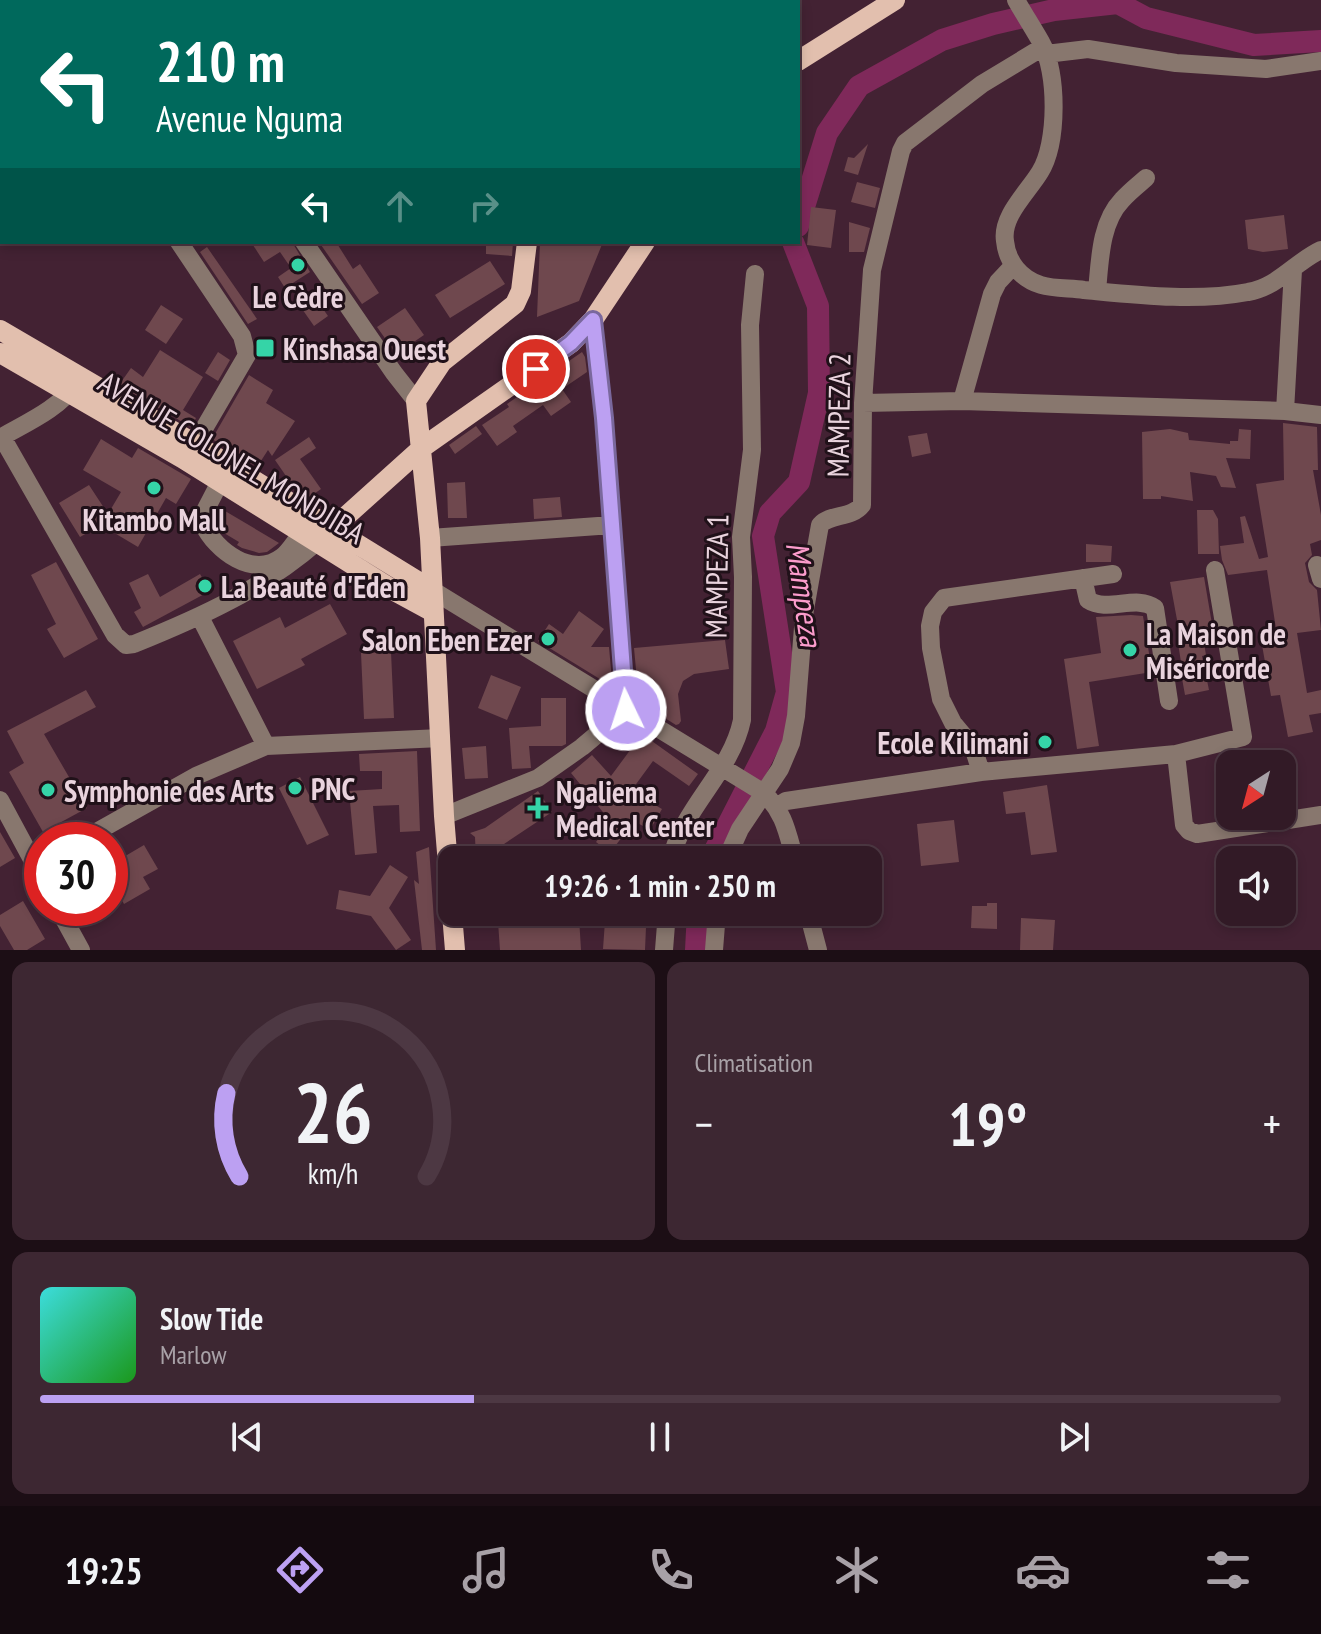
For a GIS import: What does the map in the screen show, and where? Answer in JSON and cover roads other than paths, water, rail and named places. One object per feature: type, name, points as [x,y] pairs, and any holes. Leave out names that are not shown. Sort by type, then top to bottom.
[{"type":"main road","points":[[800,60],[895,0]]},
{"type":"main road","points":[[447,846],[430,538],[416,401],[442,362],[515,304],[521,291],[527,244]]},
{"type":"main road","points":[[317,534],[423,447],[556,355],[593,320],[644,244]]},
{"type":"main road","name":"AVENUE COLONEL MONDJIBA","points":[[0,330],[74,385],[220,482],[432,590]]},
{"type":"main road","name":"AVENUE COLONEL MONDJIBA","points":[[0,353],[195,444],[375,579],[433,612]]},
{"type":"main road","points":[[453,926],[455,950]]},
{"type":"street","points":[[1012,1],[1042,46],[1052,91],[1052,141],[1041,170],[1010,216],[1004,231],[1013,266],[1026,278],[1042,285],[1097,291],[1208,296],[1250,292],[1272,284],[1307,256],[1321,250]]},
{"type":"street","points":[[1042,46],[1088,49],[1176,63],[1266,69],[1321,61]]},
{"type":"street","name":"MAMPEZA 2","points":[[732,846],[740,829],[765,796],[791,743],[804,615],[818,529],[822,521],[854,513],[862,505],[863,403],[874,255],[901,151],[905,143],[982,84],[1042,46]]},
{"type":"street","points":[[1097,291],[1101,247],[1107,228],[1119,202],[1146,178]]},
{"type":"street","points":[[180,244],[242,336],[247,355],[195,444]]},
{"type":"street","points":[[305,244],[416,401]]},
{"type":"street","points":[[962,401],[992,294],[1013,266]]},
{"type":"street","points":[[1285,411],[1293,270]]},
{"type":"street","name":"MAMPEZA 1","points":[[676,846],[681,830],[724,770],[738,742],[742,720],[741,537],[752,450],[750,325],[755,274]]},
{"type":"street","points":[[593,320],[604,418],[626,710]]},
{"type":"street","points":[[74,385],[1,437],[120,641],[134,644],[200,617],[275,576],[317,534]]},
{"type":"street","points":[[863,403],[962,401],[1285,411],[1321,415]]},
{"type":"street","points":[[220,482],[206,509],[203,524],[218,546],[237,560],[262,566],[317,534]]},
{"type":"street","points":[[430,538],[612,525]]},
{"type":"street","points":[[765,796],[786,801],[981,772],[1176,754],[1243,737],[1215,570]]},
{"type":"street","points":[[981,772],[973,747],[953,723],[941,699],[931,648],[933,612],[944,598],[1113,574]]},
{"type":"street","points":[[1083,578],[1088,600],[1096,605],[1146,601],[1155,608],[1169,701]]},
{"type":"street","points":[[432,590],[765,796],[784,819],[791,846]]},
{"type":"street","points":[[433,612],[487,624]]},
{"type":"street","points":[[200,617],[266,746]]},
{"type":"street","points":[[444,816],[538,778],[626,710]]},
{"type":"street","points":[[114,822],[196,776],[266,746],[441,738]]},
{"type":"street","points":[[1176,754],[1184,825],[1189,831],[1197,834],[1321,815]]},
{"type":"street","points":[[1,805],[24,843]]},
{"type":"street","points":[[68,926],[81,950]]},
{"type":"street","points":[[664,950],[666,926]]},
{"type":"street","points":[[714,950],[716,926]]},
{"type":"street","points":[[812,926],[818,950]]},
{"type":"waterway","name":"Mampeza","points":[[800,220],[827,133],[859,86],[942,40],[1054,10],[1118,3],[1146,18],[1254,45],[1321,41]]},
{"type":"waterway","name":"Mampeza","points":[[717,846],[776,731],[787,692],[763,536],[770,513],[799,482],[819,393],[818,306],[794,244]]},
{"type":"waterway","name":"Mampeza","points":[[696,950],[697,926]]},
{"type":"place","name":"Le Cèdre","points":[[298,265]]},
{"type":"place","name":"Kinshasa Ouest","points":[[265,348]]},
{"type":"place","name":"Kitambo Mall","points":[[154,488]]},
{"type":"place","name":"La Beauté d'Eden","points":[[205,586]]},
{"type":"place","name":"Salon Eben Ezer","points":[[548,639]]},
{"type":"place","name":"La Maison de Miséricorde","points":[[1130,650]]},
{"type":"place","name":"Ecole Kilimani","points":[[1045,742]]},
{"type":"place","name":"PNC","points":[[295,788]]},
{"type":"place","name":"Symphonie des Arts","points":[[48,790]]},
{"type":"place","name":"Ngaliema Medical Center","points":[[538,808]]}]
